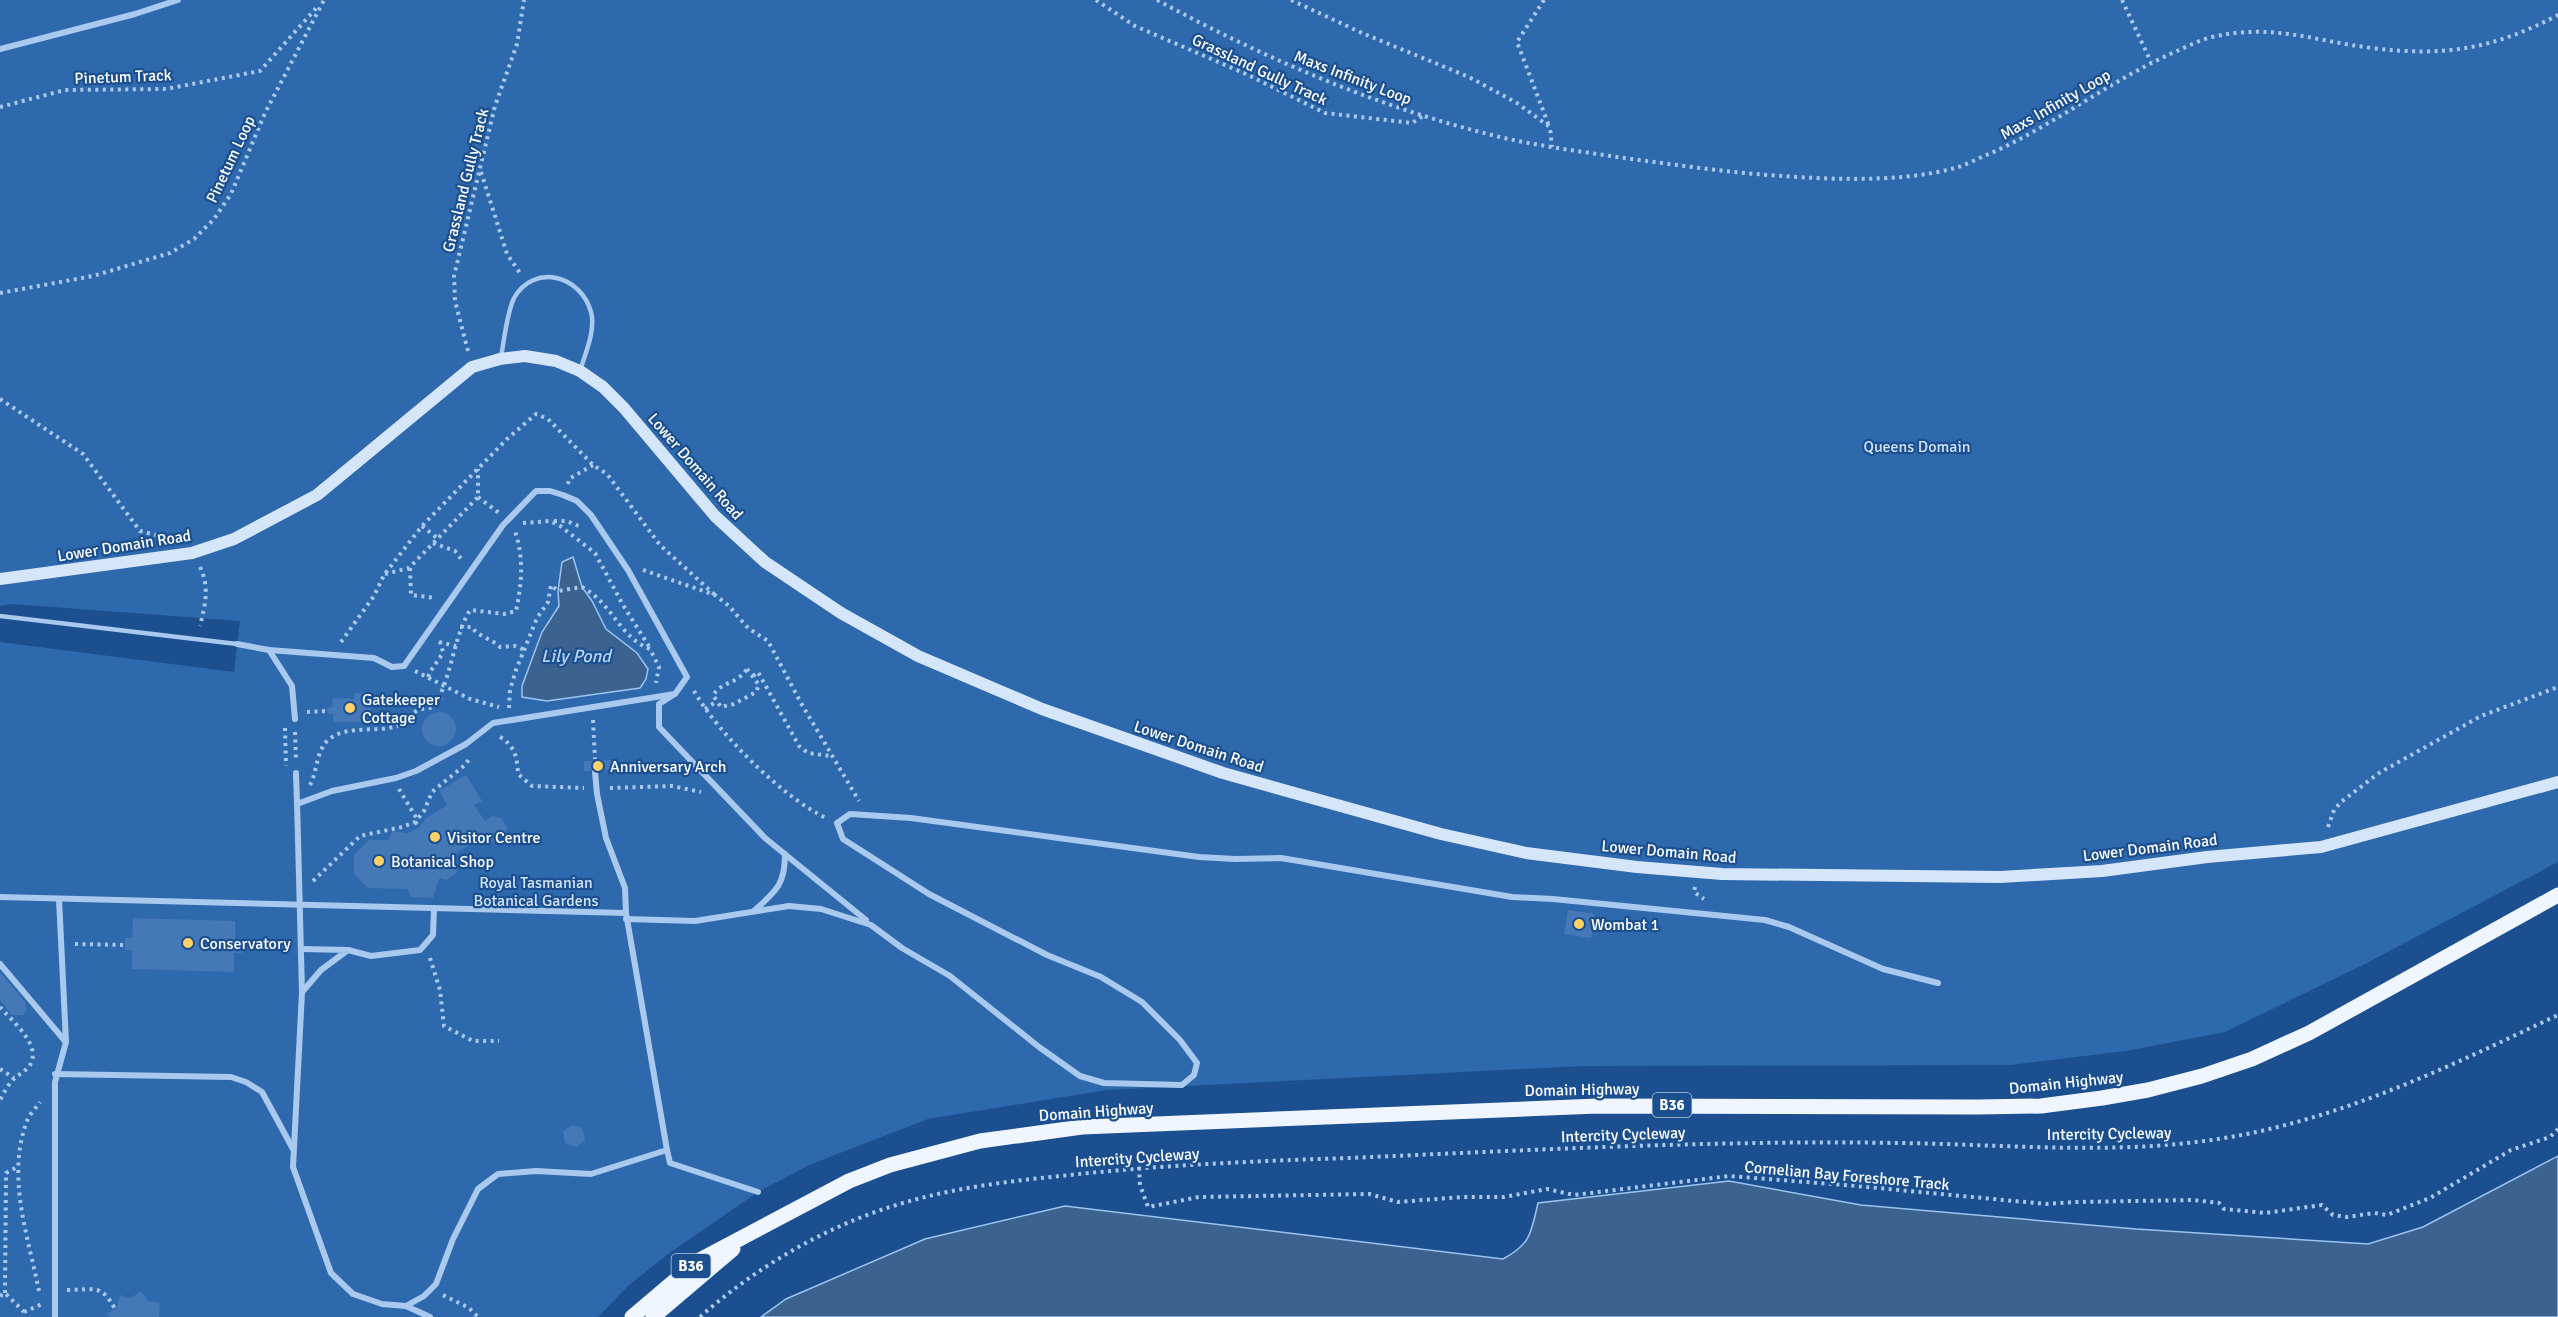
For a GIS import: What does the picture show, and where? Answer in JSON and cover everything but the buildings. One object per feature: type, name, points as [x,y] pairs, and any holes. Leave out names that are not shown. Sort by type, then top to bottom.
[{"type":"main road","name":"Domain Highway","points":[[632,1317],[698,1261],[849,1181],[890,1165],[980,1141],[1082,1127],[1598,1106],[2041,1106],[2148,1090],[2202,1076],[2252,1059],[2309,1033],[2558,895]]},
{"type":"main road","name":"Domain Highway","points":[[653,1317],[759,1228]]},
{"type":"street","points":[[0,50],[135,14],[178,0]]},
{"type":"street","name":"Lower Domain Road","points":[[0,579],[192,553],[234,539],[317,495],[472,367],[500,359],[525,356],[556,361],[580,372],[603,387],[624,408],[715,516],[765,562],[841,613],[918,656],[1042,709],[1137,745],[1223,773],[1441,834],[1526,853],[1695,872],[1850,876],[2000,876],[2102,871],[2207,857],[2321,848],[2558,782]]},
{"type":"street","points":[[237,644],[269,650],[374,658],[392,667],[404,666],[508,519],[536,491],[550,491],[578,501],[591,515],[628,570],[687,677],[675,694],[659,704],[659,727],[765,838],[871,924],[902,948],[950,976],[1039,1047],[1080,1076],[1104,1083],[1182,1085],[1194,1075],[1197,1063],[1180,1040],[1142,1002],[1101,977],[1047,955],[928,894],[843,839],[837,824],[850,814],[911,818],[1199,858],[1235,860],[1281,858],[1512,897],[1765,920],[1789,927],[1883,969],[1938,983]]},
{"type":"street","points":[[269,650],[292,686],[295,719]]},
{"type":"street","points":[[297,804],[332,791],[396,778],[417,771],[466,744],[493,723],[675,694]]},
{"type":"street","points":[[296,765],[302,992],[293,1167],[331,1273],[353,1294],[382,1304],[406,1306],[430,1317]]},
{"type":"street","points":[[595,772],[606,838],[625,888],[626,916],[670,1163],[758,1192]]},
{"type":"street","points":[[752,912],[775,892],[785,873],[784,854]]},
{"type":"street","points":[[0,897],[434,908],[695,921],[789,906],[821,909],[871,924]]},
{"type":"street","points":[[55,1316],[55,1074],[66,1042],[59,899]]},
{"type":"street","points":[[302,949],[348,950],[371,956],[420,950],[433,935],[434,908]]},
{"type":"street","points":[[302,992],[321,970],[348,950]]},
{"type":"street","points":[[0,964],[66,1042]]},
{"type":"street","points":[[55,1074],[231,1077],[262,1092],[293,1149]]},
{"type":"street","points":[[406,1306],[424,1296],[436,1284],[453,1239],[478,1189],[498,1174],[536,1171],[591,1174],[667,1150]]},
{"type":"lane","points":[[500,359],[514,298],[527,284],[547,276],[569,281],[585,294],[592,314],[590,337],[580,372]]},
{"type":"lane","points":[[0,616],[237,644]]},
{"type":"path","name":"Pinetum Track","points":[[0,107],[65,90],[166,89],[260,71],[323,0]]},
{"type":"path","name":"Pinetum Loop","points":[[0,293],[93,276],[170,253],[194,239],[214,219],[231,194],[265,114],[323,0]]},
{"type":"path","name":"Grassland Gully Track","points":[[472,367],[455,301],[454,276],[495,106],[517,44],[524,0]]},
{"type":"path","name":"Grassland Gully Track","points":[[1095,0],[1135,26],[1246,74],[1324,113],[1412,123],[1423,116]]},
{"type":"path","name":"Maxs Infinity Loop","points":[[1157,0],[1282,63],[1423,116],[1502,137],[1552,147],[1724,171],[1793,177],[1900,177],[1956,168],[2026,138],[2151,62],[2209,38],[2259,30],[2303,35],[2371,48],[2435,52],[2489,45],[2530,30],[2558,15]]},
{"type":"path","points":[[1291,0],[1362,33],[1469,77],[1517,103],[1550,127]]},
{"type":"path","points":[[1544,0],[1516,42],[1550,127],[1552,147]]},
{"type":"path","points":[[2122,0],[2151,62]]},
{"type":"path","points":[[481,170],[507,254],[527,284]]},
{"type":"path","points":[[0,399],[83,454],[140,531],[170,537],[192,553],[205,577],[207,596],[197,639]]},
{"type":"path","points":[[563,495],[569,479],[593,465]]},
{"type":"path","points":[[384,575],[409,567],[478,497],[478,468]]},
{"type":"path","points":[[478,497],[508,519]]},
{"type":"path","points":[[297,804],[314,778],[325,744],[333,736],[347,731],[380,730],[397,726],[406,721],[416,710],[432,708],[439,701],[460,627],[470,610],[504,614],[516,611],[521,590],[522,566],[513,525],[550,520],[595,553],[659,667],[653,697]]},
{"type":"path","points":[[422,526],[438,538]]},
{"type":"path","points":[[433,543],[455,551],[465,563],[476,565]]},
{"type":"path","points":[[409,567],[411,595],[434,596],[447,606]]},
{"type":"path","points":[[628,570],[646,570],[715,595],[729,606],[748,628],[768,641],[831,756],[869,817]]},
{"type":"path","points":[[404,666],[470,699],[509,709],[510,690],[537,618],[548,602],[551,585],[558,591],[582,587],[603,601],[614,618],[639,645],[650,649]]},
{"type":"path","points":[[460,627],[472,627],[475,633],[491,639],[500,647],[515,646],[525,650]]},
{"type":"path","points":[[428,677],[433,664],[439,661],[443,652],[440,642]]},
{"type":"path","points":[[747,669],[759,685],[756,692],[735,704],[721,707],[717,701],[712,695],[720,685],[738,680],[747,669]]},
{"type":"path","points":[[753,677],[758,672],[799,746],[808,753],[831,756]]},
{"type":"path","points":[[687,677],[705,709],[770,778],[807,809],[837,824]]},
{"type":"path","points":[[2321,848],[2334,810],[2379,773],[2481,716],[2558,687]]},
{"type":"path","points":[[705,709],[717,701]]},
{"type":"path","points":[[592,707],[595,759]]},
{"type":"path","points":[[295,719],[296,765]]},
{"type":"path","points":[[486,728],[509,742],[517,754],[518,774],[532,786],[596,788],[672,786],[700,792],[719,789]]},
{"type":"path","points":[[299,894],[360,837],[402,827],[416,820],[424,810],[432,792],[470,759],[466,744]]},
{"type":"path","points":[[406,802],[420,827]]},
{"type":"path","points":[[1695,872],[1694,892],[1725,916]]},
{"type":"path","points":[[61,944],[125,945]]},
{"type":"path","points":[[425,944],[440,990],[444,1026],[473,1041],[499,1041]]},
{"type":"path","points":[[242,947],[302,949]]},
{"type":"path","points":[[0,1007],[32,1047],[34,1055],[30,1065],[14,1078],[0,1100]]},
{"type":"path","name":"Intercity Cycleway","points":[[700,1317],[747,1281],[816,1238],[855,1219],[895,1205],[996,1182],[1139,1167],[1560,1148],[1786,1142],[2079,1146],[2193,1143],[2295,1123],[2371,1099],[2438,1072],[2558,1016]]},
{"type":"path","points":[[0,1069],[14,1078]]},
{"type":"path","points":[[55,1082],[27,1120],[17,1167],[17,1185],[42,1304],[55,1316]]},
{"type":"path","name":"Cornelian Bay Foreshore Track","points":[[1139,1167],[1140,1185],[1148,1207],[1199,1197],[1369,1194],[1398,1202],[1462,1197],[1504,1197],[1547,1189],[1574,1195],[1729,1176],[2046,1204],[2193,1200],[2220,1203],[2224,1209],[2265,1213],[2322,1205],[2333,1215],[2347,1217],[2374,1213],[2387,1215],[2430,1198],[2511,1150],[2550,1137],[2558,1129]]},
{"type":"path","points":[[0,1177],[17,1167]]},
{"type":"path","points":[[6,1173],[2,1294],[23,1315],[42,1304]]},
{"type":"path","points":[[431,1289],[469,1308],[478,1317]]},
{"type":"path","points":[[55,1290],[102,1290],[107,1293],[115,1309]]},
{"type":"green space","name":"Queens Domain","points":[[0,0],[2558,0],[2558,862],[2365,964],[2225,1032],[2126,1051],[2010,1065],[1582,1066],[1106,1090],[928,1119],[809,1165],[758,1192],[668,1254],[629,1285],[598,1317],[0,1317],[0,642],[234,672],[240,621],[12,604],[0,606]]},
{"type":"water","name":"Lily Pond","points":[[573,557],[582,587],[606,629],[637,653],[648,669],[646,679],[640,688],[547,701],[522,697],[522,686],[542,632],[559,606],[558,591],[562,562]]},
{"type":"water","points":[[2558,1156],[2558,1317],[761,1317],[786,1299],[925,1239],[1065,1206],[1503,1259],[1525,1243],[1534,1222],[1538,1203],[1729,1181],[1861,1205],[2136,1229],[2368,1244],[2423,1227]]},
{"type":"place","name":"Gatekeeper Cottage","points":[[350,708]]},
{"type":"place","name":"Anniversary Arch","points":[[598,766]]},
{"type":"place","name":"Visitor Centre","points":[[435,837]]},
{"type":"place","name":"Botanical Shop","points":[[379,861]]},
{"type":"place","name":"Wombat 1","points":[[1579,924]]},
{"type":"place","name":"Conservatory","points":[[188,943]]},
{"type":"park label","name":"Royal Tasmanian Botanical Gardens","points":[[536,891]]}]
